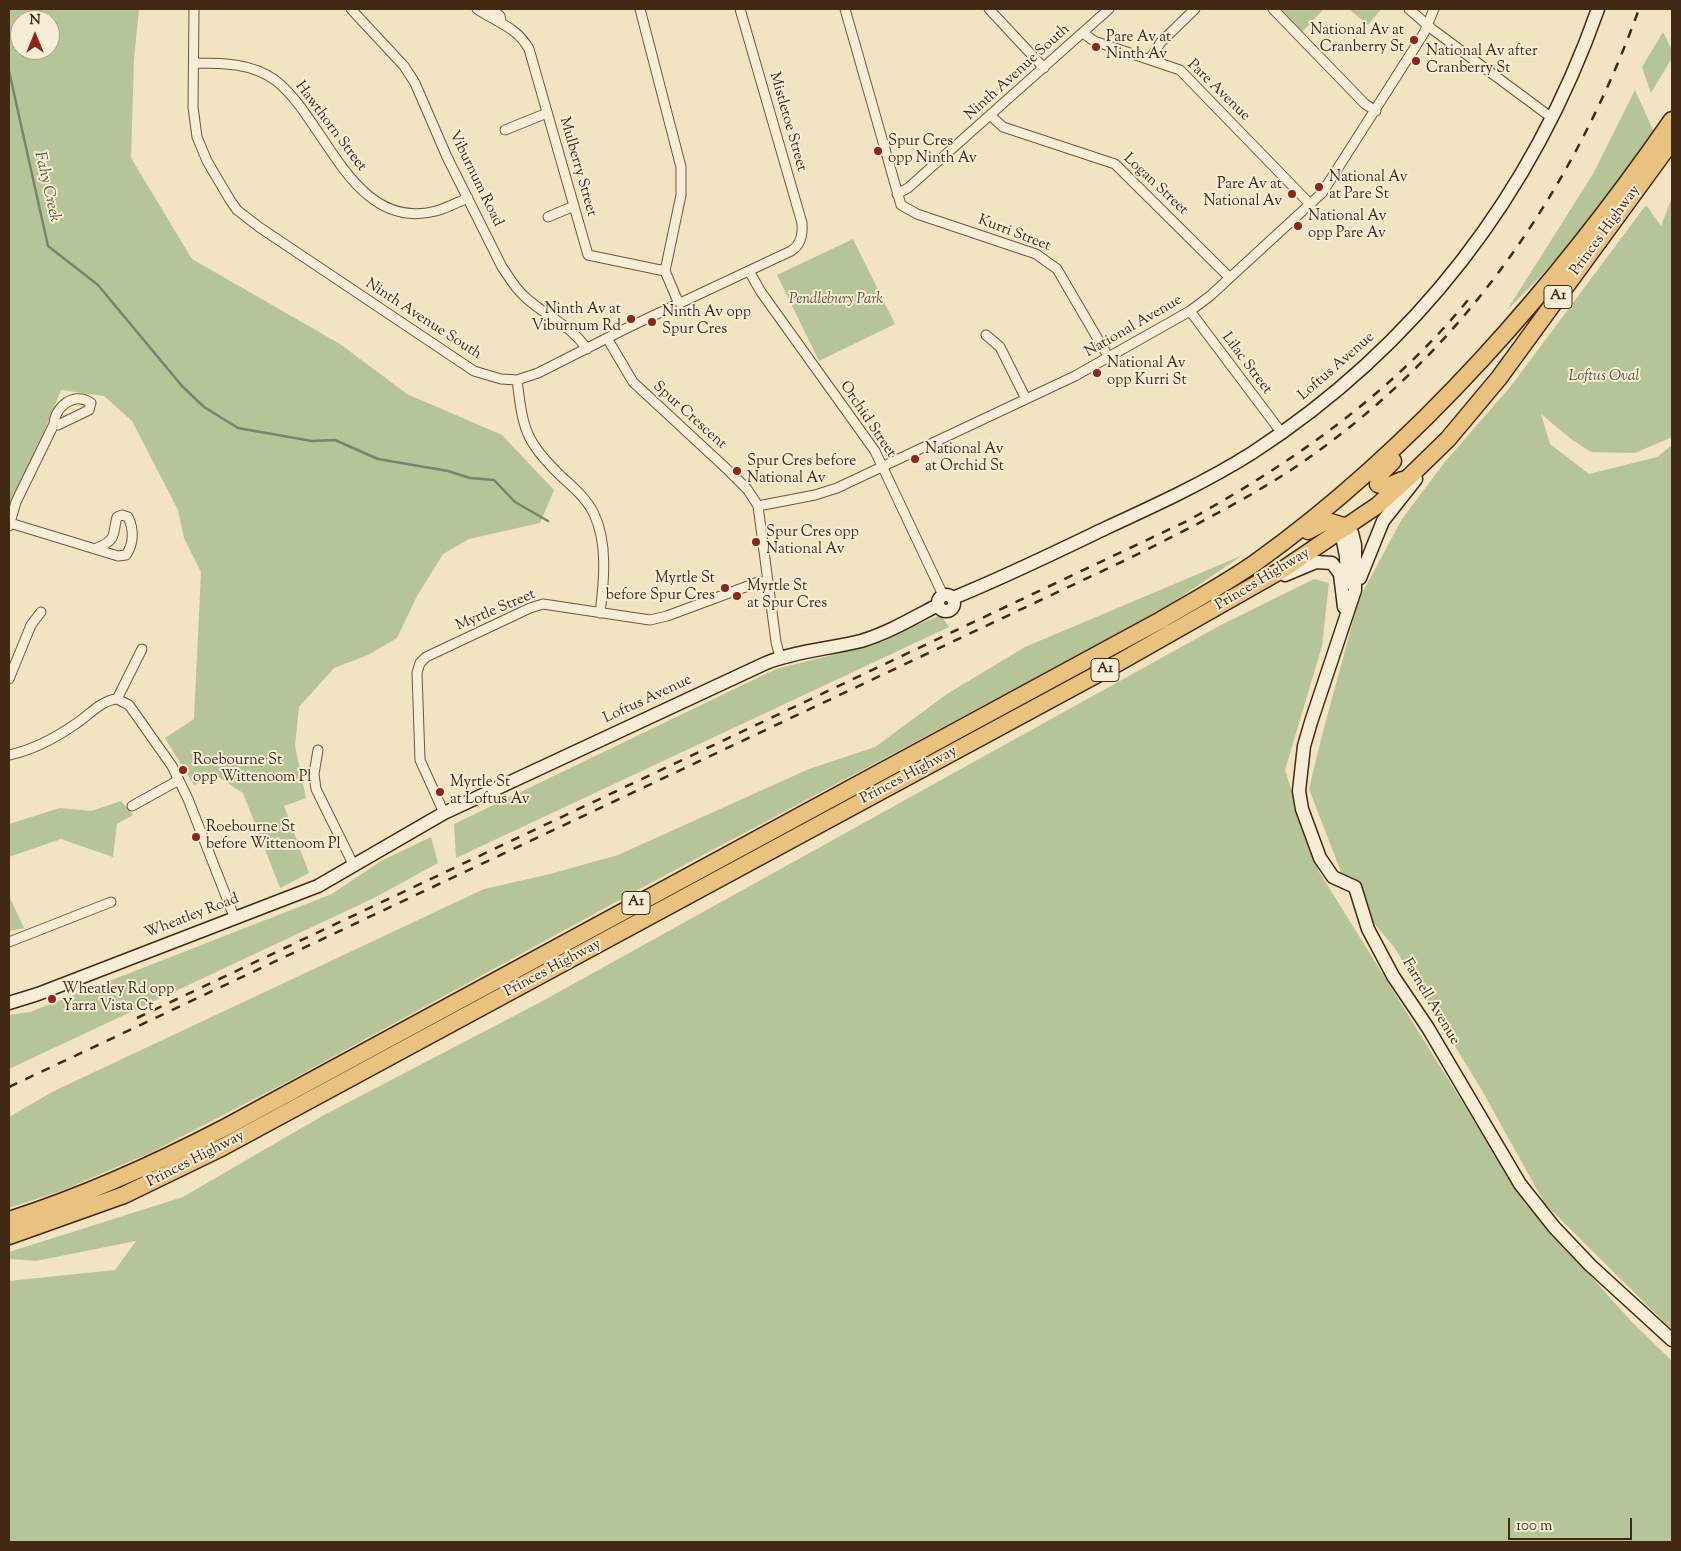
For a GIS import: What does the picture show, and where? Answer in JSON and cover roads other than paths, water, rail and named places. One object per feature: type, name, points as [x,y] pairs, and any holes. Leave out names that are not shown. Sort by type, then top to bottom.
[{"type":"highway","name":"Princes Highway","points":[[9,1220],[80,1196],[128,1175],[233,1123],[1161,620],[1253,564],[1328,507],[1442,401],[1580,243],[1672,120]]},
{"type":"highway","name":"Princes Highway","points":[[9,1236],[124,1195],[221,1148],[1240,596],[1378,505],[1438,449],[1499,378],[1672,140]]},
{"type":"highway","points":[[1409,477],[1386,487],[1379,485],[1377,480],[1379,475],[1420,432],[1442,401]]},
{"type":"highway","points":[[1253,564],[1321,523],[1330,521],[1343,527],[1345,500],[1357,480]]},
{"type":"street","name":"Ninth Avenue South","points":[[194,9],[195,63],[193,107],[197,137],[206,161],[237,210],[259,227],[474,371],[501,380],[517,380],[538,373],[587,350],[607,338],[791,251],[799,244]]},
{"type":"street","name":"Viburnum Road","points":[[351,9],[404,66],[415,83],[502,268],[513,284],[524,296],[570,328],[587,350]]},
{"type":"street","name":"Mulberry Street","points":[[476,9],[519,34],[529,49],[588,255],[665,271]]},
{"type":"street","name":"Mulberry Street","points":[[491,9],[500,16],[501,22]]},
{"type":"street","points":[[640,9],[681,167],[681,195],[665,271],[679,304]]},
{"type":"street","name":"Mistletoe Street","points":[[740,9],[802,223],[799,244]]},
{"type":"street","points":[[845,9],[897,194]]},
{"type":"street","points":[[989,9],[1044,68]]},
{"type":"street","name":"Ninth Avenue South","points":[[897,194],[908,188],[991,116],[1109,9]]},
{"type":"street","points":[[1150,59],[1161,42],[1195,9]]},
{"type":"street","points":[[1272,9],[1365,104],[1376,111]]},
{"type":"street","points":[[1410,9],[1428,26],[1552,118]]},
{"type":"street","name":"National Avenue","points":[[758,506],[826,492],[1026,399],[1109,358],[1190,311],[1210,296],[1311,205],[1326,187],[1376,111],[1428,26],[1434,9]]},
{"type":"street","name":"Loftus Avenue","points":[[381,849],[444,813],[780,658],[863,640],[902,624],[945,599],[1161,503],[1251,453],[1282,432],[1366,366],[1432,299],[1485,232],[1506,201],[1552,118],[1576,67],[1598,9]]},
{"type":"street","name":"Pare Avenue","points":[[1083,33],[1094,41],[1180,70],[1311,205]]},
{"type":"street","name":"Hawthorn Street","points":[[195,63],[243,66],[275,80],[302,110],[352,181],[372,198],[384,205],[409,212],[436,211],[468,198]]},
{"type":"street","points":[[505,130],[547,112]]},
{"type":"street","name":"Logan Street","points":[[991,116],[1003,127],[1115,164],[1229,277]]},
{"type":"street","name":"Kurri Street","points":[[897,194],[901,205],[907,210],[1036,254],[1051,263],[1057,269],[1109,358]]},
{"type":"street","points":[[548,217],[574,206]]},
{"type":"street","name":"Orchid Street","points":[[749,271],[761,292],[875,451],[945,599]]},
{"type":"street","name":"Lilac Street","points":[[1190,311],[1282,432]]},
{"type":"street","points":[[986,335],[1000,347],[1026,399]]},
{"type":"street","name":"Spur Crescent","points":[[607,338],[633,382],[736,478],[747,489],[758,506],[767,581],[780,658]]},
{"type":"street","points":[[517,380],[522,419],[534,448],[580,494],[594,514],[600,530],[603,591],[600,613]]},
{"type":"street","points":[[54,424],[16,502],[9,524],[97,548],[99,551],[118,556],[128,553],[132,541],[128,517],[122,515],[117,517],[114,536],[97,548]]},
{"type":"street","points":[[1348,603],[1383,521],[1424,470],[1438,449]]},
{"type":"street","name":"Farnell Avenue","points":[[1343,527],[1348,603],[1311,722],[1300,772],[1299,791],[1302,809],[1320,858],[1333,877],[1356,887],[1368,929],[1393,976],[1428,1028],[1520,1184],[1554,1227],[1590,1265],[1672,1340]]},
{"type":"street","points":[[1240,596],[1307,564],[1324,561],[1332,563],[1340,572],[1348,603]]},
{"type":"street","name":"Myrtle Street","points":[[444,813],[420,760],[417,673],[420,663],[429,655],[543,604],[639,620],[659,619],[751,584],[767,581]]},
{"type":"street","points":[[9,679],[31,624],[41,612]]},
{"type":"street","points":[[9,755],[59,734],[101,705],[117,699],[142,649]]},
{"type":"street","points":[[117,699],[128,705],[160,747],[179,780],[235,918]]},
{"type":"street","points":[[318,750],[314,774],[316,789],[354,866]]},
{"type":"street","points":[[132,806],[179,780]]},
{"type":"street","name":"Wheatley Road","points":[[9,1003],[38,994],[318,886],[381,849]]},
{"type":"street","points":[[9,942],[111,902]]},
{"type":"waterway","name":"Fahy Creek","points":[[9,71],[48,246],[98,285],[182,386],[204,407],[238,428],[312,441],[335,440],[378,459],[448,471],[470,478],[494,480],[515,502],[548,521]]},
{"type":"railway","points":[[9,1087],[1132,557],[1233,505],[1291,470],[1351,426],[1406,378],[1456,325],[1502,268],[1543,207],[1580,144],[1612,77],[1639,9]]},
{"type":"railway","points":[[137,1018],[1187,521],[1266,474],[1341,422],[1410,363],[1472,295]]},
{"type":"place","name":"National Av at Cranberry St","points":[[1414,40]]},
{"type":"place","name":"Pare Av at Ninth Av","points":[[1096,47]]},
{"type":"place","name":"National Av after Cranberry St","points":[[1416,61]]},
{"type":"place","name":"Spur Cres opp Ninth Av","points":[[878,151]]},
{"type":"place","name":"National Av at Pare St","points":[[1319,187]]},
{"type":"place","name":"Pare Av at National Av","points":[[1292,194]]},
{"type":"place","name":"National Av opp Pare Av","points":[[1298,226]]},
{"type":"place","name":"Ninth Av at Viburnum Rd","points":[[631,319]]},
{"type":"place","name":"Ninth Av opp Spur Cres","points":[[652,322]]},
{"type":"place","name":"National Av opp Kurri St","points":[[1097,373]]},
{"type":"place","name":"National Av at Orchid St","points":[[915,459]]},
{"type":"place","name":"Spur Cres before National Av","points":[[737,471]]},
{"type":"place","name":"Spur Cres opp National Av","points":[[756,542]]},
{"type":"place","name":"Myrtle St before Spur Cres","points":[[725,588]]},
{"type":"place","name":"Myrtle St at Spur Cres","points":[[737,596]]},
{"type":"place","name":"Roebourne St opp Wittenoom Pl","points":[[183,770]]},
{"type":"place","name":"Myrtle St at Loftus Av","points":[[440,792]]},
{"type":"place","name":"Roebourne St before Wittenoom Pl","points":[[196,837]]},
{"type":"place","name":"Wheatley Rd opp Yarra Vista Ct","points":[[52,999]]},
{"type":"park label","name":"Pendlebury Park","points":[[836,300]]},
{"type":"park label","name":"Loftus Oval","points":[[1604,377]]}]
